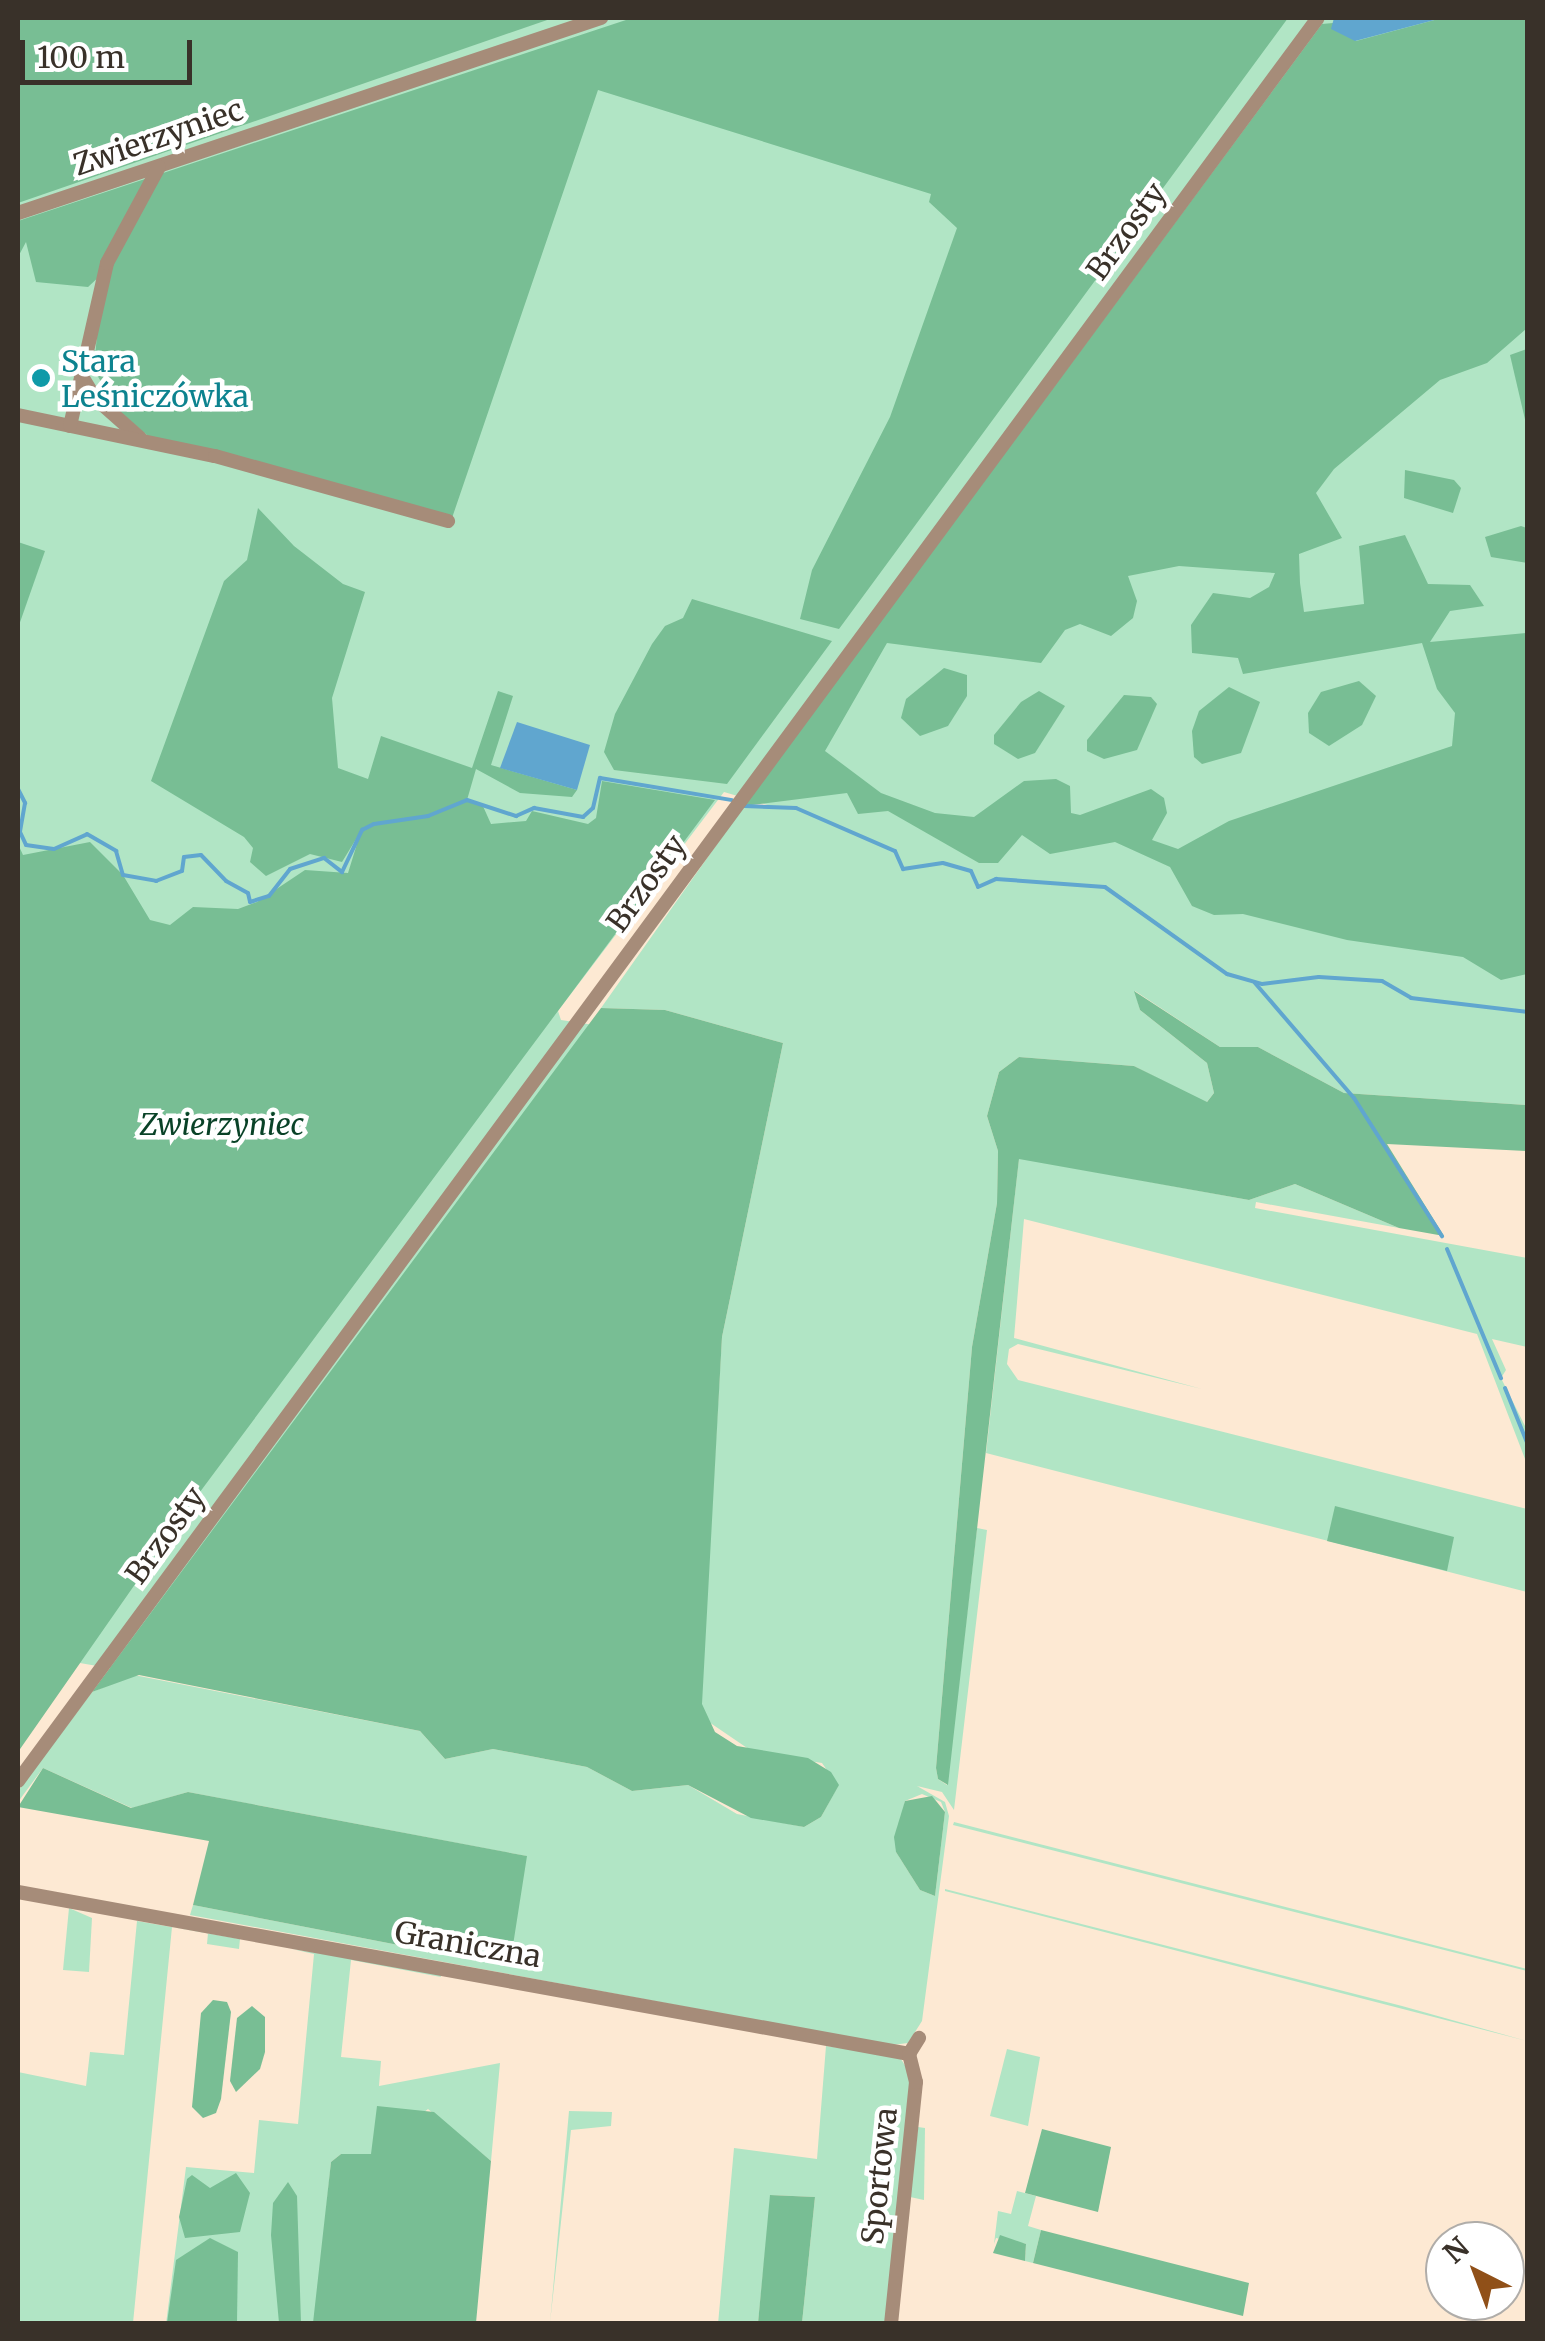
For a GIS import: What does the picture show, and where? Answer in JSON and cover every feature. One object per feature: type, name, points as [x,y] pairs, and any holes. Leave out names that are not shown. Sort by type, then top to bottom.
[{"type":"street","name":"Zwierzyniec","points":[[18,213],[601,18]]},
{"type":"street","name":"Brzosty","points":[[18,1782],[1318,18]]},
{"type":"street","points":[[70,426],[107,263],[159,166]]},
{"type":"street","points":[[83,378],[95,398],[140,439]]},
{"type":"street","points":[[18,415],[140,439],[448,520]]},
{"type":"street","name":"Graniczna","points":[[18,1892],[908,2054]]},
{"type":"street","points":[[908,2054],[919,2038]]},
{"type":"street","name":"Sportowa","points":[[891,2324],[916,2082],[908,2054]]},
{"type":"green space","points":[[18,18],[1527,18],[1527,1105],[1344,1093],[1258,1047],[1220,1047],[1135,991],[1140,1010],[1207,1063],[1214,1093],[1206,1103],[1134,1066],[1019,1057],[999,1072],[987,1116],[998,1151],[997,1203],[972,1347],[936,1768],[938,1779],[947,1785],[977,1528],[987,1530],[954,1810],[942,1792],[917,1786],[945,1802],[949,1816],[922,2021],[908,2043],[892,2045],[190,1915],[193,1905],[419,1949],[432,1941],[458,1942],[510,1958],[526,1856],[188,1792],[132,1808],[43,1768],[18,1802],[18,1791],[92,1692],[134,1675],[420,1731],[445,1759],[493,1749],[587,1767],[632,1791],[688,1785],[737,1814],[804,1827],[821,1817],[838,1786],[822,1763],[753,1752],[706,1720],[705,1770],[74,1662],[18,1744]],"holes":[[[724,792],[768,805],[744,806],[601,1008],[665,1010],[783,1043],[722,1337],[707,1591],[709,1327],[779,1053],[561,1020],[558,1011]],[[922,1794],[941,1802],[945,1812],[935,1896],[920,1890],[896,1852],[905,1801]]]},
{"type":"green space","points":[[18,18],[553,18],[18,203]]},
{"type":"green space","points":[[632,18],[1288,18],[839,629],[800,619],[812,570],[890,417],[957,228],[929,202],[931,194],[598,90],[452,518],[148,436],[118,410],[94,370],[102,274],[88,287],[36,282],[26,242],[18,257],[18,221]]},
{"type":"green space","points":[[1442,18],[1527,18],[1527,328],[1487,363],[1440,380],[1334,469],[1316,493],[1342,538],[1299,554],[1304,612],[1364,604],[1359,546],[1405,535],[1428,584],[1470,585],[1484,606],[1450,611],[1430,642],[1527,633],[1527,974],[1501,980],[1463,957],[1347,940],[1243,914],[1214,915],[1192,906],[1170,867],[1115,842],[1050,854],[1022,835],[998,863],[979,863],[888,811],[858,814],[847,793],[744,806],[1322,24],[1333,23],[1356,41]],"holes":[[[1179,566],[1275,573],[1269,587],[1250,598],[1213,593],[1191,625],[1192,653],[1238,658],[1243,674],[1422,643],[1437,689],[1455,713],[1452,746],[1229,821],[1178,849],[1152,840],[1167,813],[1164,798],[1151,789],[1080,815],[1071,813],[1070,786],[1056,779],[1024,781],[974,817],[935,813],[881,793],[825,751],[887,643],[1041,663],[1065,630],[1080,624],[1111,636],[1133,618],[1137,601],[1128,576]]]},
{"type":"green space","points":[[1528,349],[1527,428],[1510,355]]},
{"type":"green space","points":[[1405,470],[1454,480],[1461,488],[1453,513],[1404,498]]},
{"type":"green space","name":"Zwierzyniec","points":[[258,508],[294,546],[343,584],[365,592],[332,698],[338,768],[368,779],[381,736],[472,768],[498,691],[513,696],[491,765],[577,790],[572,797],[520,793],[476,769],[467,800],[482,804],[491,824],[526,821],[532,811],[588,824],[596,818],[602,781],[715,800],[191,1504],[18,1752],[18,844],[23,855],[90,842],[123,875],[150,920],[170,925],[193,907],[238,909],[257,902],[305,870],[348,873],[361,831],[342,862],[310,854],[266,876],[250,862],[253,848],[244,837],[151,781],[224,581],[247,560]]},
{"type":"green space","points":[[1521,526],[1527,528],[1527,563],[1491,557],[1485,537]]},
{"type":"green space","points":[[18,542],[45,551],[18,628]]},
{"type":"green space","points":[[692,599],[832,641],[727,784],[614,770],[604,752],[615,714],[652,644],[665,626],[683,618]]},
{"type":"green space","points":[[944,668],[967,675],[967,696],[948,726],[920,736],[901,718],[906,699]]},
{"type":"green space","points":[[1359,681],[1376,696],[1362,725],[1329,746],[1309,733],[1308,713],[1321,692]]},
{"type":"green space","points":[[1229,687],[1260,702],[1241,753],[1202,764],[1194,757],[1192,731],[1199,711]]},
{"type":"green space","points":[[1039,691],[1065,706],[1035,753],[1018,759],[994,744],[994,735],[1021,702]]},
{"type":"green space","points":[[1124,695],[1151,697],[1157,704],[1137,750],[1104,759],[1087,751],[1087,740]]},
{"type":"green space","points":[[1134,991],[1220,1047],[1258,1047],[1344,1093],[1527,1105],[1527,1151],[1387,1144],[1444,1236],[1399,1228],[1295,1184],[1249,1200],[1019,1159],[948,1785],[938,1779],[936,1768],[972,1347],[997,1203],[998,1151],[987,1116],[999,1072],[1019,1057],[1134,1066],[1207,1102],[1214,1093],[1207,1063],[1140,1010]]},
{"type":"green space","points":[[601,1008],[665,1010],[783,1043],[722,1337],[702,1704],[715,1732],[737,1746],[808,1758],[831,1772],[839,1785],[821,1817],[804,1827],[751,1818],[688,1785],[632,1791],[587,1767],[493,1749],[445,1759],[420,1731],[139,1675],[92,1692]]},
{"type":"green space","points":[[1019,1158],[1249,1200],[1295,1184],[1399,1228],[1256,1202],[1255,1208],[1527,1258],[1527,1347],[1492,1339],[1506,1370],[1501,1378],[1527,1430],[1527,1464],[1477,1334],[1024,1219],[1014,1338],[1202,1389],[1018,1344],[1009,1349],[1007,1364],[1018,1380],[1527,1509],[1527,1592],[986,1453]]},
{"type":"green space","points":[[1335,1506],[1454,1537],[1447,1571],[1327,1541]]},
{"type":"green space","points":[[43,1768],[131,1808],[188,1792],[527,1856],[511,1958],[458,1942],[432,1941],[419,1949],[193,1905],[209,1841],[18,1807]]},
{"type":"green space","points":[[932,1796],[945,1812],[935,1896],[920,1890],[896,1852],[894,1837],[905,1801]]},
{"type":"green space","points":[[954,1822],[1527,1969],[1527,1971],[953,1825]]},
{"type":"green space","points":[[945,1891],[1402,2006],[1527,2041]]},
{"type":"green space","points":[[69,1908],[92,1918],[89,1972],[63,1970]]},
{"type":"green space","points":[[137,1921],[172,1927],[133,2323],[18,2324],[18,2072],[86,2086],[90,2052],[124,2055]]},
{"type":"green space","points":[[208,1933],[240,1939],[239,1949],[207,1944]]},
{"type":"green space","points":[[292,1949],[440,1972],[441,1977],[351,1960],[341,2057],[381,2061],[379,2086],[500,2063],[491,2161],[428,2109],[371,2154],[341,2154],[331,2162],[315,2323],[166,2324],[186,2167],[254,2173],[259,2120],[298,2124],[314,1954]]},
{"type":"green space","points":[[213,2000],[227,2002],[231,2012],[221,2099],[216,2113],[203,2118],[192,2107],[201,2013]]},
{"type":"green space","points":[[252,2006],[265,2017],[265,2052],[260,2069],[236,2092],[230,2081],[237,2018]]},
{"type":"green space","points":[[826,2046],[899,2056],[913,2078],[887,2323],[802,2323],[815,2197],[771,2195],[758,2323],[718,2324],[734,2148],[817,2159]]},
{"type":"green space","points":[[1007,2049],[1040,2057],[1028,2126],[990,2116]]},
{"type":"green space","points":[[377,2106],[434,2112],[491,2161],[476,2323],[313,2323],[331,2162],[341,2154],[371,2154]]},
{"type":"green space","points":[[569,2111],[612,2112],[611,2126],[571,2130],[550,2323]]},
{"type":"green space","points":[[918,2127],[925,2128],[924,2200],[910,2197]]},
{"type":"green space","points":[[1042,2129],[1111,2147],[1098,2212],[1025,2193]]},
{"type":"green space","points":[[236,2173],[250,2193],[240,2232],[185,2238],[179,2217],[187,2179],[192,2175],[210,2188]]},
{"type":"green space","points":[[288,2182],[297,2196],[301,2323],[279,2323],[271,2235],[273,2203]]},
{"type":"green space","points":[[1017,2191],[1036,2196],[1028,2226],[1041,2230],[1033,2263],[1025,2261],[1026,2244],[996,2238],[994,2244],[998,2211],[1011,2214]]},
{"type":"green space","points":[[770,2195],[815,2197],[802,2323],[758,2323]]},
{"type":"green space","points":[[1041,2230],[1249,2283],[1243,2316],[1033,2263]]},
{"type":"green space","points":[[1000,2235],[1026,2244],[1025,2261],[993,2253]]},
{"type":"green space","points":[[210,2238],[238,2252],[237,2323],[167,2323],[176,2260]]},
{"type":"water","points":[[1334,18],[1442,18],[1355,41],[1331,29]]},
{"type":"water","points":[[517,722],[590,745],[577,790],[500,768]]},
{"type":"waterway","name":"Zwierzyniec","points":[[18,789],[25,803],[20,832],[26,845],[54,849],[87,834],[116,851],[123,875],[156,881],[182,871],[184,857],[201,855],[226,881],[248,893],[250,902],[269,896],[290,869],[324,858],[342,872],[362,830],[374,824],[428,816],[467,800],[516,816],[534,808],[583,817],[593,808],[600,778],[732,800]]},
{"type":"waterway","name":"Zwierzyniec","points":[[744,806],[796,808],[895,851],[903,869],[943,863],[971,871],[978,887],[996,879],[1105,887],[1227,974],[1262,984],[1319,977],[1382,981],[1411,998],[1528,1012]]},
{"type":"waterway","points":[[1255,983],[1354,1098],[1442,1236]]},
{"type":"waterway","points":[[1447,1249],[1501,1378]]},
{"type":"waterway","points":[[1505,1388],[1528,1445]]},
{"type":"place","name":"Stara Leśniczówka","points":[[41,378]]}]
